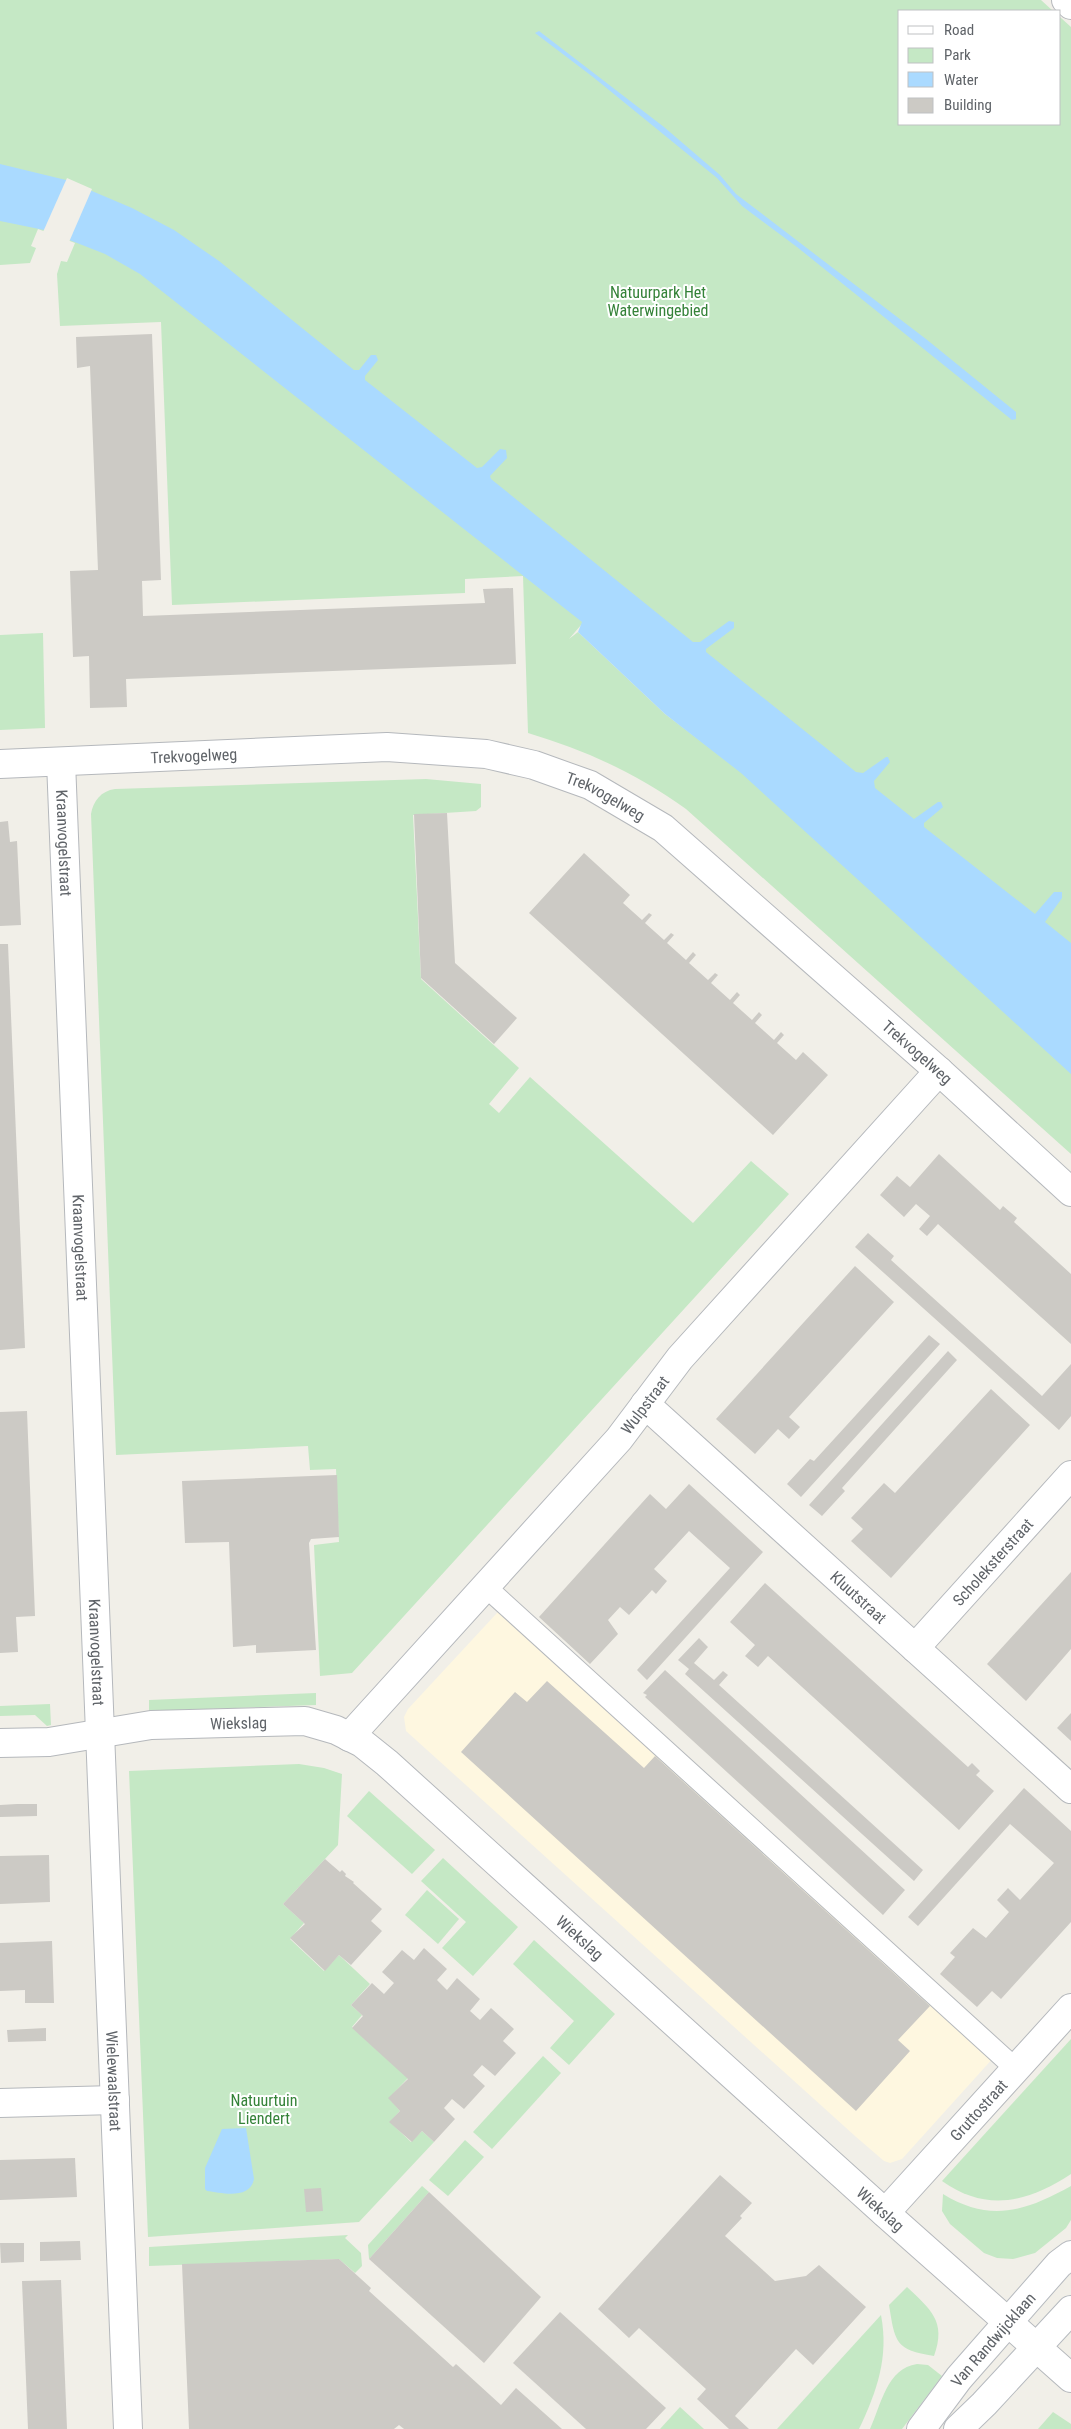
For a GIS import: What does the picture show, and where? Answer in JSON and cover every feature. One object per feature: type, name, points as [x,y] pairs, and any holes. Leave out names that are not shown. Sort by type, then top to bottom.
[{"type":"street","points":[[1066,0],[1071,5]]},
{"type":"street","name":"Trekvogelweg","points":[[0,764],[387,747],[486,754],[557,773],[590,785],[662,828],[939,1071],[1071,1192]]},
{"type":"street","name":"Kraanvogelstraat","points":[[61,762],[100,1733]]},
{"type":"street","name":"Wulpstraat","points":[[349,1737],[619,1439],[680,1358],[939,1071]]},
{"type":"street","name":"Kluutstraat","points":[[645,1404],[1071,1789]]},
{"type":"street","name":"Scholeksterstraat","points":[[915,1648],[1071,1475]]},
{"type":"street","name":"Wiekslag","points":[[0,1743],[49,1742],[151,1725],[305,1721],[324,1725],[362,1743],[387,1762],[1071,2378]]},
{"type":"street","name":"Wielewaalstraat","points":[[100,1733],[128,2429]]},
{"type":"street","name":"Gruttostraat","points":[[886,2213],[1071,2008]]},
{"type":"street","points":[[0,2103],[115,2100]]},
{"type":"street","name":"Van Randwijcklaan","points":[[922,2429],[959,2378],[1059,2264],[1071,2255]]},
{"type":"street","points":[[958,2429],[984,2404],[1071,2310]]},
{"type":"lane","points":[[486,1587],[1016,2069]]},
{"type":"shaded area","points":[[511,1598],[1004,2046],[902,2159],[890,2163],[884,2161],[855,2136],[406,1731],[404,1717],[408,1709]]},
{"type":"green space","name":"Natuurpark Het Waterwingebied","points":[[0,0],[1041,0],[1052,10],[898,10],[898,125],[1061,125],[1061,18],[1071,27],[1071,1154],[686,809],[668,796],[610,764],[570,747],[528,733],[523,576],[465,579],[465,593],[172,605],[161,322],[60,326],[57,274],[61,261],[67,262],[75,243],[38,229],[31,246],[36,248],[30,263],[0,265]],"holes":[[[581,625],[731,764],[665,714],[578,632],[569,639]]]},
{"type":"green space","points":[[43,633],[45,728],[0,730],[0,635]]},
{"type":"green space","points":[[426,779],[481,784],[481,807],[476,811],[413,815],[421,979],[519,1068],[489,1104],[499,1113],[530,1077],[693,1223],[751,1161],[789,1194],[352,1673],[320,1676],[314,1545],[339,1542],[336,1469],[310,1470],[308,1446],[116,1455],[91,814],[98,797],[115,789]]},
{"type":"green space","points":[[316,1693],[316,1705],[149,1711],[149,1700]]},
{"type":"green space","points":[[50,1704],[51,1725],[47,1726],[35,1715],[0,1716],[0,1706]]},
{"type":"green space","name":"Natuurtuin Liendert","points":[[299,1764],[324,1768],[342,1774],[338,1845],[283,1904],[304,1923],[290,1939],[324,1971],[339,1955],[370,1984],[351,2005],[362,2015],[352,2027],[408,2078],[389,2098],[400,2111],[390,2122],[411,2142],[422,2131],[434,2142],[359,2222],[148,2237],[129,1771]]},
{"type":"green space","points":[[369,1791],[435,1850],[412,1874],[347,1816]]},
{"type":"green space","points":[[443,1858],[518,1927],[473,1976],[442,1948],[466,1922],[421,1881]]},
{"type":"green space","points":[[427,1890],[459,1919],[438,1944],[405,1915]]},
{"type":"green space","points":[[534,1940],[615,2014],[569,2065],[550,2048],[574,2021],[513,1964]]},
{"type":"green space","points":[[1071,2039],[1071,2174],[1039,2191],[1007,2200],[975,2197],[959,2191],[942,2181]]},
{"type":"green space","points":[[543,2056],[561,2073],[492,2149],[473,2132]]},
{"type":"green space","points":[[465,2140],[484,2157],[448,2196],[429,2180]]},
{"type":"green space","points":[[422,2186],[429,2192],[369,2259],[368,2245]]},
{"type":"green space","points":[[1071,2186],[1071,2220],[1066,2228],[1035,2253],[1013,2259],[997,2258],[984,2253],[950,2224],[942,2211],[943,2194],[960,2203],[976,2208],[992,2211],[1008,2210],[1039,2202]]},
{"type":"green space","points":[[348,2235],[345,2238],[361,2253],[362,2266],[355,2273],[339,2259],[149,2266],[149,2247]]},
{"type":"green space","points":[[907,2287],[923,2302],[934,2317],[939,2334],[934,2356],[911,2351],[899,2342],[896,2336],[889,2305]]},
{"type":"green space","points":[[881,2315],[883,2345],[880,2374],[859,2429],[777,2429]]},
{"type":"green space","points":[[917,2364],[928,2365],[942,2376],[902,2429],[870,2429],[886,2389],[892,2380],[899,2372]]},
{"type":"green space","points":[[680,2407],[704,2429],[660,2429]]},
{"type":"green space","points":[[1053,2412],[1071,2424],[1071,2429],[1038,2429]]},
{"type":"water","points":[[539,31],[664,127],[720,175],[736,194],[926,339],[1016,412],[1016,419],[1012,420],[797,247],[742,206],[717,178],[593,77],[535,33]]},
{"type":"water","points":[[0,164],[66,180],[132,208],[174,230],[219,261],[354,370],[359,370],[371,355],[376,355],[378,360],[365,376],[365,380],[477,468],[482,467],[500,449],[506,450],[507,458],[490,476],[491,479],[693,642],[700,642],[729,621],[734,622],[734,628],[706,649],[706,652],[856,772],[863,773],[888,757],[890,762],[874,781],[875,788],[914,819],[938,802],[941,802],[943,807],[924,823],[924,827],[1035,914],[1054,892],[1062,892],[1062,898],[1045,922],[1071,943],[1071,1074],[741,773],[665,714],[578,632],[582,622],[140,274],[105,254],[44,230],[0,221]]},
{"type":"water","points":[[246,2128],[254,2179],[251,2186],[241,2193],[235,2194],[207,2191],[205,2189],[205,2168],[222,2129]]},
{"type":"pier","points":[[67,178],[92,189],[69,242],[43,232]]},
{"type":"building","points":[[152,334],[161,580],[142,581],[143,616],[485,603],[483,589],[513,588],[516,664],[126,679],[127,707],[90,708],[89,656],[73,657],[70,571],[98,570],[90,366],[77,368],[76,337]]},
{"type":"building","points":[[447,813],[455,963],[517,1018],[494,1044],[421,978],[414,814]]},
{"type":"building","points":[[8,821],[10,842],[17,841],[21,925],[0,926],[0,822]]},
{"type":"building","points":[[584,853],[630,895],[623,903],[642,920],[649,913],[652,915],[645,923],[664,940],[671,933],[674,935],[667,943],[686,960],[693,952],[696,955],[689,963],[708,980],[715,973],[718,975],[711,983],[730,1000],[737,992],[740,995],[733,1003],[752,1020],[759,1012],[762,1015],[755,1023],[774,1040],[781,1032],[784,1035],[777,1043],[796,1060],[803,1052],[828,1075],[773,1135],[529,913]]},
{"type":"building","points":[[0,944],[8,944],[25,1348],[0,1350]]},
{"type":"building","points":[[939,1154],[1000,1210],[1003,1206],[1017,1218],[1014,1222],[1071,1274],[1071,1344],[938,1224],[927,1236],[919,1229],[930,1216],[916,1204],[904,1217],[880,1195],[897,1176],[910,1187]]},
{"type":"building","points":[[868,1233],[894,1256],[891,1260],[1042,1396],[1071,1364],[1071,1416],[1059,1430],[855,1247]]},
{"type":"building","points":[[855,1266],[894,1302],[789,1417],[800,1427],[789,1439],[778,1429],[755,1454],[716,1419]]},
{"type":"building","points":[[929,1335],[940,1344],[801,1497],[787,1484],[810,1459],[814,1461]]},
{"type":"building","points":[[948,1351],[957,1360],[842,1488],[845,1491],[822,1516],[809,1505]]},
{"type":"building","points":[[991,1389],[1030,1425],[891,1578],[851,1541],[863,1529],[851,1518],[884,1483],[895,1493]]},
{"type":"building","points":[[27,1411],[35,1616],[16,1617],[18,1652],[0,1653],[0,1412]]},
{"type":"building","points":[[337,1475],[339,1537],[311,1539],[309,1543],[316,1650],[256,1653],[256,1645],[233,1647],[229,1542],[185,1543],[182,1481]]},
{"type":"building","points":[[689,1484],[763,1552],[647,1680],[637,1670],[730,1568],[689,1531],[654,1569],[667,1581],[656,1594],[652,1590],[629,1615],[620,1607],[608,1620],[618,1634],[590,1664],[539,1617],[650,1494],[666,1509]]},
{"type":"building","points":[[1071,1572],[1071,1649],[1026,1701],[987,1664]]},
{"type":"building","points":[[765,1583],[968,1767],[972,1763],[980,1771],[976,1775],[994,1791],[959,1830],[768,1656],[758,1667],[745,1656],[755,1645],[730,1622]]},
{"type":"building","points":[[699,1638],[708,1647],[694,1663],[714,1680],[723,1671],[728,1675],[719,1685],[923,1870],[914,1881],[685,1674],[689,1669],[678,1660]]},
{"type":"building","points":[[665,1670],[905,1890],[883,1915],[645,1697],[647,1695],[643,1693]]},
{"type":"building","points":[[547,1681],[644,1768],[655,1756],[930,2006],[898,2040],[910,2051],[856,2111],[461,1752],[515,1692],[527,1702]]},
{"type":"building","points":[[1071,1713],[1071,1741],[1057,1728]]},
{"type":"building","points":[[1024,1788],[1071,1831],[1071,1922],[1001,1999],[992,1991],[977,2007],[940,1974],[955,1957],[950,1953],[973,1928],[986,1938],[1009,1912],[997,1900],[1008,1888],[1020,1900],[1054,1863],[1010,1824],[918,1926],[908,1917]]},
{"type":"building","points":[[37,1804],[37,1816],[0,1817],[0,1805]]},
{"type":"building","points":[[49,1855],[50,1902],[0,1904],[0,1856]]},
{"type":"building","points":[[325,1859],[340,1872],[342,1870],[346,1874],[345,1876],[354,1882],[382,1909],[371,1921],[382,1931],[351,1965],[339,1955],[325,1971],[290,1938],[305,1924],[283,1904]]},
{"type":"building","points":[[52,1941],[54,2003],[25,2003],[25,1990],[0,1991],[0,1943]]},
{"type":"building","points":[[424,1948],[447,1969],[437,1980],[447,1990],[457,1978],[480,1999],[470,2011],[480,2020],[491,2008],[514,2029],[503,2041],[516,2053],[495,2076],[482,2065],[473,2075],[485,2086],[464,2109],[452,2099],[444,2108],[455,2119],[434,2142],[422,2131],[412,2142],[389,2122],[400,2111],[388,2098],[408,2079],[352,2028],[363,2016],[351,2005],[372,1983],[384,1994],[394,1983],[382,1972],[402,1950],[414,1960]]},
{"type":"building","points":[[46,2028],[46,2041],[8,2042],[7,2030]]},
{"type":"building","points":[[75,2158],[77,2197],[0,2200],[0,2160]]},
{"type":"building","points":[[720,2175],[752,2203],[740,2216],[742,2218],[725,2236],[775,2281],[806,2276],[819,2265],[866,2307],[813,2365],[796,2349],[735,2416],[749,2429],[729,2429],[697,2399],[706,2389],[639,2328],[629,2338],[598,2309]]},
{"type":"building","points":[[321,2188],[323,2211],[306,2212],[304,2189]]},
{"type":"building","points":[[429,2192],[541,2297],[484,2363],[369,2259]]},
{"type":"building","points":[[80,2241],[81,2260],[40,2261],[40,2242]]},
{"type":"building","points":[[0,2243],[24,2243],[24,2262],[1,2263]]},
{"type":"building","points":[[339,2259],[371,2288],[369,2291],[453,2367],[456,2364],[501,2405],[516,2388],[562,2429],[404,2429],[399,2425],[394,2429],[189,2429],[182,2264]]},
{"type":"building","points":[[61,2280],[67,2429],[28,2429],[22,2281]]},
{"type":"building","points":[[560,2312],[666,2408],[646,2429],[586,2429],[513,2363]]}]
